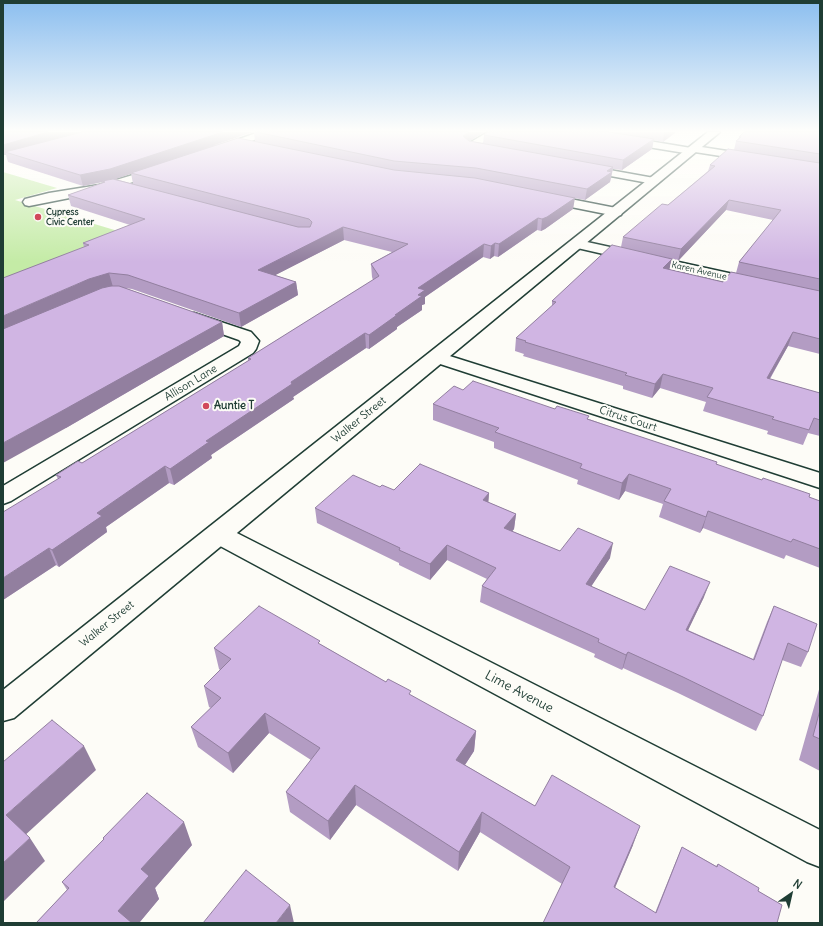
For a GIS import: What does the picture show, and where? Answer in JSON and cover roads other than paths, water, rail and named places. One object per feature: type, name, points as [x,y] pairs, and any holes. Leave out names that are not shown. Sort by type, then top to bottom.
[{"type":"street","points":[[29,202],[116,184],[143,175]]},
{"type":"street","points":[[622,175],[654,181]]},
{"type":"street","name":"Walker Street","points":[[3,708],[661,175]]},
{"type":"street","points":[[116,184],[138,190]]},
{"type":"street","points":[[536,196],[616,212]]},
{"type":"street","name":"Karen Avenue","points":[[578,244],[766,287]]},
{"type":"street","name":"Allison Lane","points":[[3,496],[247,348],[250,341],[244,336],[177,312]]},
{"type":"street","name":"Citrus Court","points":[[436,357],[820,482]]},
{"type":"street","name":"Lime Avenue","points":[[218,534],[820,849]]},
{"type":"place","name":"Cypress Civic Center","points":[[38,217]]},
{"type":"place","name":"Auntie T","points":[[206,406]]}]
